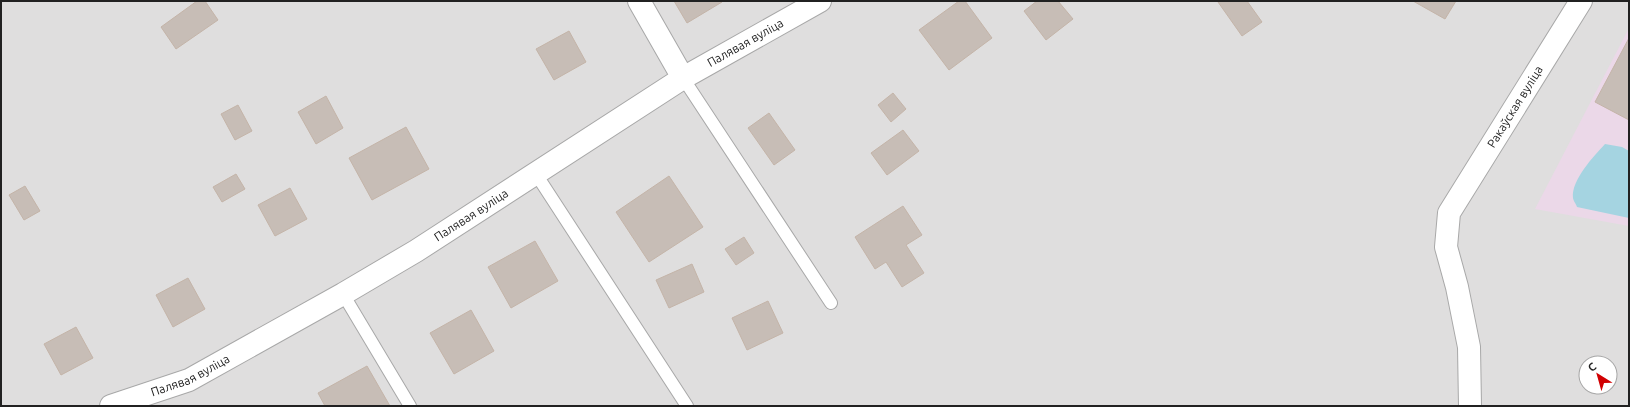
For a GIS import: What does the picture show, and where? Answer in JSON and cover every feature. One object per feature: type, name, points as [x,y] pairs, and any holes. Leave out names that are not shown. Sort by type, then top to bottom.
[{"type":"street","points":[[639,1],[683,78]]},
{"type":"street","name":"Палявая вуліца","points":[[111,406],[189,380],[343,294],[416,251],[683,78],[820,1]]},
{"type":"street","name":"Ракаўская вуліца","points":[[1470,406],[1469,347],[1457,287],[1446,247],[1450,213],[1581,1]]},
{"type":"lane","points":[[683,78],[831,303]]},
{"type":"lane","points":[[536,174],[687,406]]},
{"type":"lane","points":[[343,294],[410,406]]},
{"type":"shaded area","points":[[1,1],[1629,1],[1629,406],[1,406]]},
{"type":"shaded area","points":[[1629,28],[1629,226],[1535,209]]},
{"type":"water","points":[[1605,144],[1622,147],[1629,151],[1629,218],[1577,207],[1573,199],[1573,191],[1579,176]]},
{"type":"building","points":[[197,1],[205,1],[218,20],[176,49],[161,27]]},
{"type":"building","points":[[674,1],[722,1],[722,2],[687,23]]},
{"type":"building","points":[[959,1],[965,1],[992,38],[949,70],[919,30]]},
{"type":"building","points":[[1037,1],[1058,1],[1073,19],[1046,40],[1024,11]]},
{"type":"building","points":[[1247,1],[1262,22],[1242,36],[1218,2]]},
{"type":"building","points":[[1413,1],[1456,1],[1445,19]]},
{"type":"building","points":[[569,31],[586,62],[554,80],[536,49]]},
{"type":"building","points":[[1629,38],[1629,120],[1595,102]]},
{"type":"building","points":[[893,93],[906,109],[891,122],[878,105]]},
{"type":"building","points":[[326,96],[343,128],[316,144],[298,112]]},
{"type":"building","points":[[238,105],[252,131],[235,140],[221,114]]},
{"type":"building","points":[[769,113],[795,150],[774,165],[748,128]]},
{"type":"building","points":[[406,127],[429,169],[372,200],[349,158]]},
{"type":"building","points":[[903,130],[919,151],[887,175],[871,153]]},
{"type":"building","points":[[236,174],[245,189],[222,202],[213,187]]},
{"type":"building","points":[[669,176],[703,227],[649,262],[616,212]]},
{"type":"building","points":[[25,186],[40,211],[24,220],[9,195]]},
{"type":"building","points":[[290,188],[307,219],[275,236],[258,205]]},
{"type":"building","points":[[903,206],[922,235],[906,245],[924,273],[902,287],[886,262],[875,269],[855,237]]},
{"type":"building","points":[[744,237],[754,253],[736,265],[725,249]]},
{"type":"building","points":[[535,241],[558,281],[511,308],[488,267]]},
{"type":"building","points":[[692,264],[704,292],[669,308],[656,280]]},
{"type":"building","points":[[188,278],[205,309],[173,327],[156,295]]},
{"type":"building","points":[[768,301],[783,333],[747,350],[732,318]]},
{"type":"building","points":[[471,310],[494,351],[454,374],[430,333]]},
{"type":"building","points":[[76,327],[93,358],[61,375],[44,344]]},
{"type":"building","points":[[367,366],[390,406],[325,406],[318,393]]}]
